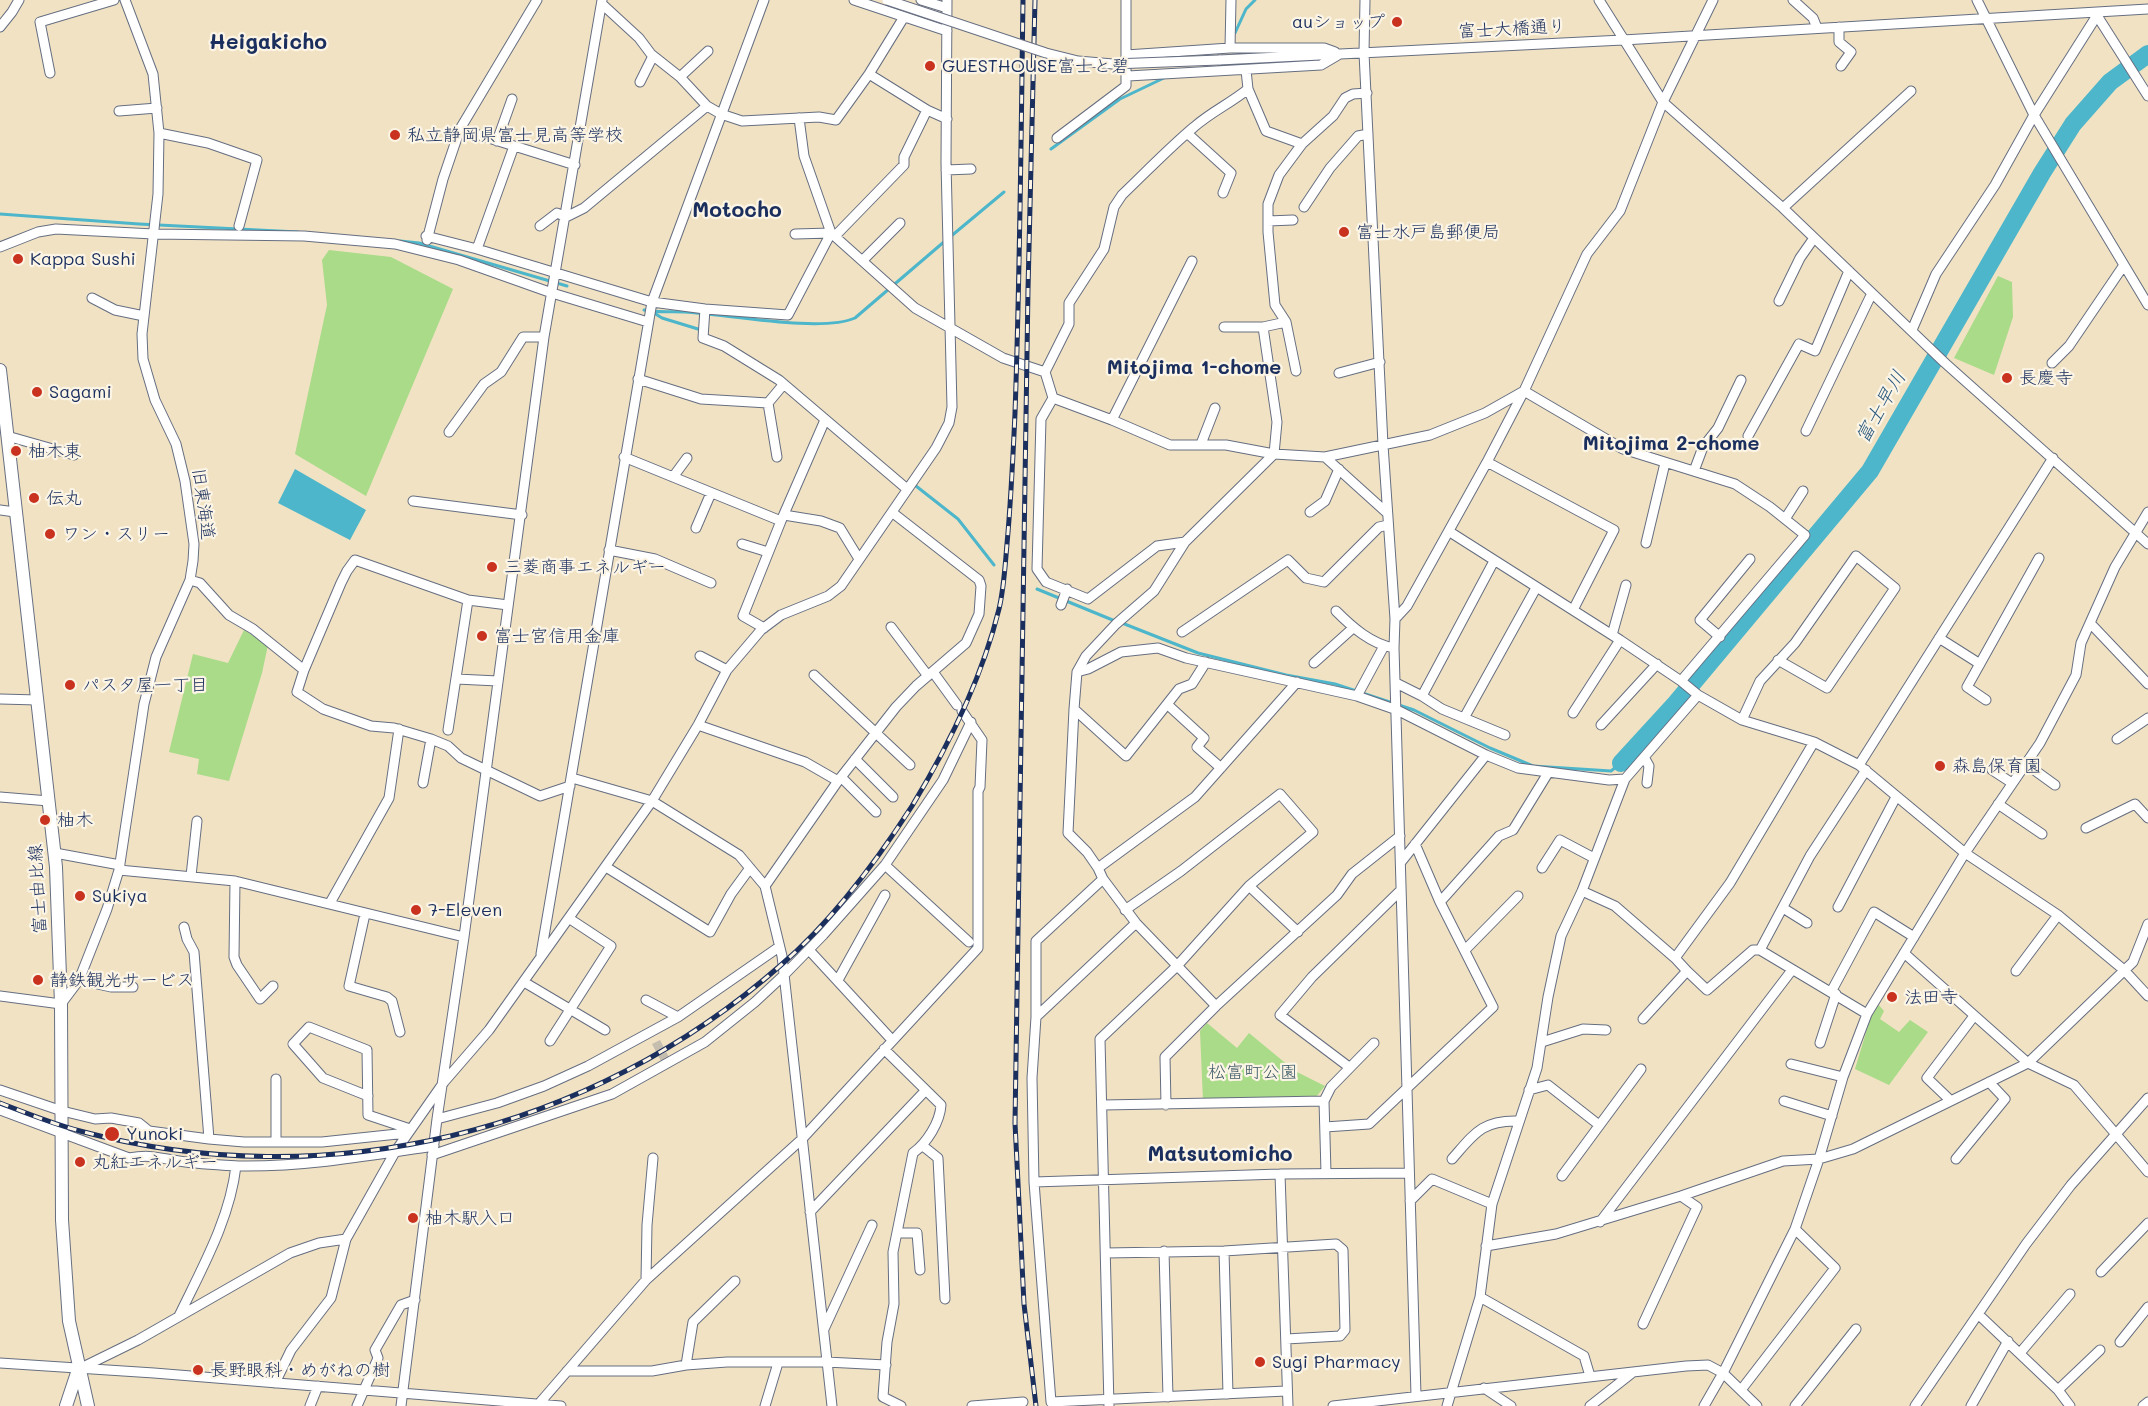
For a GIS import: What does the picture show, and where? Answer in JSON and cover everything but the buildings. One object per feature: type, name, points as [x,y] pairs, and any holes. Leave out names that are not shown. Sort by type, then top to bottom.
[{"type":"main road","name":"富士由比線","points":[[0,370],[55,853],[61,1004],[62,1220],[69,1321],[88,1406]]},
{"type":"main road","points":[[66,1406],[79,1369]]},
{"type":"street","points":[[0,27],[19,0]]},
{"type":"street","points":[[50,74],[40,22],[114,0]]},
{"type":"street","name":"旧東海道","points":[[61,1004],[79,980],[107,909],[120,868],[144,704],[156,657],[190,580],[194,544],[185,481],[176,444],[161,415],[148,381],[143,359],[142,334],[158,194],[159,133],[153,74],[125,0]]},
{"type":"street","points":[[426,243],[460,129],[537,0]]},
{"type":"street","points":[[541,957],[648,321],[652,304],[721,114],[765,0]]},
{"type":"street","points":[[854,0],[946,31]]},
{"type":"street","name":"富士大橋通り","points":[[887,0],[1046,53],[1096,64],[1312,56],[1623,40],[2148,9]]},
{"type":"street","points":[[275,1383],[291,1350],[331,1298],[346,1239],[408,1131],[444,1082],[489,1030],[652,801],[698,725],[727,670],[764,628],[781,615],[828,596],[842,586],[936,448],[949,423],[952,407],[946,170],[947,4],[921,0]]},
{"type":"street","points":[[1057,138],[1126,86],[1128,76],[1126,0]]},
{"type":"street","points":[[1230,48],[1231,0]]},
{"type":"street","points":[[1365,0],[1364,53],[1383,445],[1395,619],[1416,1395]]},
{"type":"street","points":[[1599,0],[1663,102],[1783,208],[1945,363],[2148,544]]},
{"type":"street","points":[[1395,619],[1407,606],[1487,462],[1524,391],[1587,255],[1620,211],[1663,102],[1713,0]]},
{"type":"street","points":[[1793,0],[1813,18],[1816,28]]},
{"type":"street","points":[[1977,0],[2034,115],[2148,305]]},
{"type":"street","points":[[1912,330],[1936,274],[1995,185],[2034,115],[2098,13],[2111,0]]},
{"type":"street","points":[[602,2],[639,38],[653,56],[680,77],[706,106],[742,121],[819,117],[836,120],[869,74],[904,17]]},
{"type":"street","points":[[401,1406],[437,1119],[465,937],[544,337],[557,273],[602,2]]},
{"type":"street","points":[[2098,13],[2148,96]]},
{"type":"street","points":[[1839,27],[1839,42],[1851,52],[1841,66]]},
{"type":"street","points":[[1126,55],[1230,48],[1324,48],[1340,54]]},
{"type":"street","points":[[680,77],[708,51]]},
{"type":"street","points":[[1128,76],[1321,65],[1340,54]]},
{"type":"street","points":[[640,82],[653,56]]},
{"type":"street","points":[[1246,70],[1248,89],[1266,131],[1302,144]]},
{"type":"street","points":[[869,74],[927,110],[947,119]]},
{"type":"street","points":[[1185,542],[1157,546],[1088,599],[1063,598],[1046,582],[1037,568],[1041,419],[1053,399],[1045,372],[1069,324],[1069,303],[1104,249],[1114,207],[1122,195],[1187,133],[1248,89]]},
{"type":"street","points":[[1783,208],[1911,91]]},
{"type":"street","points":[[1296,371],[1286,322],[1275,305],[1268,204],[1279,175],[1302,144],[1333,116],[1345,98],[1353,94],[1367,93]]},
{"type":"street","points":[[497,141],[512,99]]},
{"type":"street","points":[[540,226],[557,213],[566,216],[584,208],[706,106]]},
{"type":"street","points":[[119,111],[157,108]]},
{"type":"street","points":[[0,247],[38,232],[56,229],[304,236],[395,244],[426,243],[477,249],[652,304],[788,315],[833,234],[904,165],[903,158],[927,110]]},
{"type":"street","points":[[799,118],[804,156],[833,234],[915,308],[1003,358],[1045,372]]},
{"type":"street","points":[[460,129],[575,165]]},
{"type":"street","points":[[159,133],[208,143],[257,160],[239,226]]},
{"type":"street","points":[[1187,133],[1231,173],[1223,192]]},
{"type":"street","points":[[1304,207],[1330,168],[1358,136],[1368,134]]},
{"type":"street","points":[[477,249],[514,146]]},
{"type":"street","points":[[946,170],[971,169]]},
{"type":"street","points":[[1268,221],[1293,220]]},
{"type":"street","points":[[863,260],[900,223]]},
{"type":"street","points":[[795,234],[833,234]]},
{"type":"street","points":[[1779,301],[1800,258],[1814,238]]},
{"type":"street","points":[[426,243],[552,293],[648,321]]},
{"type":"street","points":[[1112,420],[1192,261]]},
{"type":"street","points":[[2052,363],[2069,346],[2124,265]]},
{"type":"street","points":[[1748,436],[1799,344],[1815,351],[1849,271]]},
{"type":"street","points":[[1806,431],[1872,293]]},
{"type":"street","points":[[92,298],[115,310],[144,316]]},
{"type":"street","points":[[705,309],[703,338],[724,346],[779,380],[825,420],[910,485]]},
{"type":"street","points":[[1224,327],[1263,327],[1286,322]]},
{"type":"street","points":[[1216,1006],[1136,923],[1103,879],[1087,852],[1068,833],[1074,709],[1077,672],[1086,656],[1116,624],[1154,591],[1185,542],[1274,454],[1277,422],[1263,327]]},
{"type":"street","points":[[449,432],[484,384],[501,372],[523,337],[544,337]]},
{"type":"street","points":[[1340,374],[1380,362]]},
{"type":"street","points":[[638,379],[701,399],[768,403]]},
{"type":"street","points":[[1694,471],[1703,447],[1718,428],[1741,380]]},
{"type":"street","points":[[777,457],[768,403],[783,385]]},
{"type":"street","points":[[1053,399],[1112,420],[1170,445],[1227,445],[1274,454],[1326,457],[1430,435],[1485,413],[1524,391]]},
{"type":"street","points":[[1524,391],[1623,449],[1735,484],[1805,535],[1681,681]]},
{"type":"street","points":[[1201,444],[1215,408]]},
{"type":"street","points":[[764,628],[743,616],[782,518],[825,420]]},
{"type":"street","points":[[7,436],[74,455]]},
{"type":"street","points":[[624,457],[711,493],[782,518],[820,521],[840,528],[859,559]]},
{"type":"street","points":[[1326,457],[1387,513]]},
{"type":"street","points":[[673,477],[687,458]]},
{"type":"street","points":[[1760,950],[1810,856],[1939,638],[2053,458]]},
{"type":"street","points":[[1487,462],[1614,531],[1573,610]]},
{"type":"street","points":[[1646,543],[1665,463]]},
{"type":"street","points":[[1310,512],[1325,501],[1339,469]]},
{"type":"street","points":[[1785,519],[1803,491]]},
{"type":"street","points":[[696,528],[711,493]]},
{"type":"street","points":[[413,501],[522,515]]},
{"type":"street","points":[[0,510],[15,512]]},
{"type":"street","points":[[1704,1406],[1723,1373],[1795,1229],[1819,1159],[1843,1077],[1867,1014],[1965,853],[2040,742],[2076,675],[2081,643],[2115,567],[2148,512]]},
{"type":"street","points":[[765,886],[855,759],[916,686],[966,643],[979,614],[981,586],[979,580],[893,513]]},
{"type":"street","points":[[1182,632],[1288,560],[1306,578],[1324,582],[1379,527],[1388,525]]},
{"type":"street","points":[[1450,532],[1616,637],[1698,695],[1742,720],[1814,742],[1863,767],[1965,853],[2058,915],[2124,970],[2148,996]]},
{"type":"street","points":[[742,544],[768,552]]},
{"type":"street","points":[[609,550],[655,559],[711,583]]},
{"type":"street","points":[[1742,720],[1760,681],[1778,660],[1795,643],[1856,556],[1895,588],[1827,688],[1778,660]]},
{"type":"street","points":[[1986,700],[1967,687],[2039,558]]},
{"type":"street","points":[[1720,637],[1700,620],[1750,559]]},
{"type":"street","points":[[508,605],[468,600],[356,560],[341,583],[297,692],[323,709],[371,726],[399,729],[448,746],[461,758],[540,796],[571,782],[652,801],[739,855],[765,886],[784,975],[832,1406]]},
{"type":"street","points":[[1422,696],[1494,561]]},
{"type":"street","points":[[190,580],[200,583],[229,615],[254,629],[304,670]]},
{"type":"street","points":[[1573,713],[1616,637],[1626,585]]},
{"type":"street","points":[[1464,718],[1536,588]]},
{"type":"street","points":[[448,730],[468,600]]},
{"type":"street","points":[[1336,611],[1353,628],[1384,646],[1394,648]]},
{"type":"street","points":[[2091,624],[2148,684]]},
{"type":"street","points":[[538,1405],[646,1280],[802,1139],[978,948],[978,791],[982,740],[960,708],[891,627]]},
{"type":"street","points":[[1314,663],[1353,628]]},
{"type":"street","points":[[1939,638],[1980,664]]},
{"type":"street","points":[[1357,695],[1384,646]]},
{"type":"street","points":[[1077,672],[1088,669],[1121,652],[1158,648],[1206,662],[1357,695],[1397,709],[1485,755],[1518,768],[1609,780],[1625,779]]},
{"type":"street","points":[[700,656],[727,670]]},
{"type":"street","points":[[1074,709],[1126,756],[1179,689],[1192,684],[1206,662]]},
{"type":"street","points":[[1601,725],[1657,664]]},
{"type":"street","points":[[814,675],[910,765]]},
{"type":"street","points":[[456,679],[498,681]]},
{"type":"street","points":[[1098,868],[1195,797],[1297,682]]},
{"type":"street","points":[[1396,683],[1422,696],[1442,710],[1505,735]]},
{"type":"street","points":[[1447,1406],[1480,1297],[1492,1204],[1537,1068],[1548,997],[1561,936],[1582,891],[1625,779],[1698,695]]},
{"type":"street","points":[[0,699],[38,700]]},
{"type":"street","points":[[1167,705],[1204,738],[1197,747],[1221,768]]},
{"type":"street","points":[[2116,739],[2148,716],[2146,710],[2148,708]]},
{"type":"street","points":[[0,1110],[129,1158],[147,1155],[180,1161],[236,1166],[323,1163],[395,1152],[433,1150],[612,1094],[705,1042],[755,1002],[809,950],[885,866],[943,780],[971,722]]},
{"type":"street","points":[[698,725],[805,762],[840,779],[876,812]]},
{"type":"street","points":[[330,903],[389,798],[399,729]]},
{"type":"street","points":[[423,783],[431,739]]},
{"type":"street","points":[[1675,958],[1730,883],[1814,742]]},
{"type":"street","points":[[1401,862],[1485,755]]},
{"type":"street","points":[[1644,757],[1649,766],[1647,783]]},
{"type":"street","points":[[855,759],[893,798]]},
{"type":"street","points":[[2026,764],[2055,785]]},
{"type":"street","points":[[1992,770],[2012,783]]},
{"type":"street","points":[[1440,902],[1499,836],[1512,830],[1548,773]]},
{"type":"street","points":[[1109,1403],[1100,1039],[1177,966],[1250,886],[1313,832],[1280,794],[1125,910]]},
{"type":"street","points":[[0,797],[49,801]]},
{"type":"street","points":[[1838,907],[1896,797]]},
{"type":"street","points":[[1998,804],[2042,834]]},
{"type":"street","points":[[2086,828],[2135,804],[2148,818]]},
{"type":"street","points":[[191,876],[196,821]]},
{"type":"street","points":[[1166,1105],[1165,1057],[1216,1006],[1337,895],[1352,874],[1400,836]]},
{"type":"street","points":[[1542,868],[1560,840],[1594,858]]},
{"type":"street","points":[[1325,1127],[1369,1124],[1493,1007],[1466,949],[1440,902],[1415,844]]},
{"type":"street","points":[[55,853],[120,868],[235,881],[465,937]]},
{"type":"street","points":[[885,866],[969,942]]},
{"type":"street","points":[[606,867],[710,932],[731,894],[750,868]]},
{"type":"street","points":[[1103,879],[1036,941],[1036,1017],[1032,1078],[1034,1182],[1051,1402],[1109,1403],[1168,1397],[1286,1391]]},
{"type":"street","points":[[235,881],[234,948],[237,965],[260,999],[273,986]]},
{"type":"street","points":[[1250,886],[1298,932]]},
{"type":"street","points":[[1349,1067],[1280,1015],[1312,977],[1401,890]]},
{"type":"street","points":[[1582,891],[1615,906],[1675,958],[1707,990],[1753,950],[1760,950],[1867,1014]]},
{"type":"street","points":[[838,980],[885,895]]},
{"type":"street","points":[[1466,949],[1518,897]]},
{"type":"street","points":[[1783,908],[1807,923]]},
{"type":"street","points":[[1820,1043],[1834,993],[1874,912],[1914,937]]},
{"type":"street","points":[[365,914],[349,986],[387,997],[392,1001],[400,1032]]},
{"type":"street","points":[[2016,971],[2058,915]]},
{"type":"street","points":[[550,1041],[611,946],[570,919]]},
{"type":"street","points":[[1036,1017],[1136,923]]},
{"type":"street","points":[[1486,1245],[1556,1234],[1681,1196],[1783,1161],[1819,1159],[1853,1149],[2028,1062],[2133,962],[2148,924]]},
{"type":"street","points":[[184,927],[194,952],[209,1139]]},
{"type":"street","points":[[437,1119],[497,1103],[544,1086],[588,1066],[678,1017],[779,947]]},
{"type":"street","points":[[809,950],[892,1040]]},
{"type":"street","points":[[1904,953],[2028,1062],[2074,1085],[2114,1135],[2148,1172]]},
{"type":"street","points":[[1600,1222],[1792,970]]},
{"type":"street","points":[[1642,1019],[1687,971]]},
{"type":"street","points":[[79,980],[111,987],[133,987]]},
{"type":"street","points":[[524,982],[605,1030]]},
{"type":"street","points":[[0,996],[61,1004]]},
{"type":"street","points":[[646,999],[678,1017]]},
{"type":"street","points":[[1951,1101],[1927,1078],[1974,1016]]},
{"type":"street","points":[[368,1096],[322,1078],[293,1044],[309,1026],[367,1050],[368,1096],[368,1115],[408,1131]]},
{"type":"street","points":[[1542,1042],[1583,1029],[1606,1030]]},
{"type":"street","points":[[651,1032],[656,1042]]},
{"type":"street","points":[[1326,1173],[1324,1101],[1331,1087],[1374,1044]]},
{"type":"street","points":[[884,1049],[941,1105],[940,1114],[923,1146],[914,1153],[893,1252],[894,1304],[887,1342],[883,1397],[901,1406]]},
{"type":"street","points":[[1791,1064],[1843,1077]]},
{"type":"street","points":[[1562,1176],[1641,1070]]},
{"type":"street","points":[[276,1080],[276,1142]]},
{"type":"street","points":[[1956,1159],[2005,1098],[1989,1082]]},
{"type":"street","points":[[1529,1090],[1548,1085],[1599,1125]]},
{"type":"street","points":[[0,1090],[62,1111],[95,1119],[111,1118],[139,1123],[149,1131],[209,1139],[244,1142],[356,1140],[408,1131]]},
{"type":"street","points":[[810,1212],[926,1090]]},
{"type":"street","points":[[1915,1406],[2052,1211],[2114,1135],[2148,1098]]},
{"type":"street","points":[[1102,1105],[1324,1101]]},
{"type":"street","points":[[1784,1101],[1832,1116]]},
{"type":"street","points":[[1452,1159],[1478,1130],[1505,1121],[1518,1121]]},
{"type":"street","points":[[923,1146],[938,1158],[945,1299]]},
{"type":"street","points":[[646,1280],[647,1225],[653,1158]]},
{"type":"street","points":[[179,1316],[218,1234],[236,1166]]},
{"type":"street","points":[[1034,1182],[1280,1174],[1409,1173]]},
{"type":"street","points":[[1280,1174],[1288,1406]]},
{"type":"street","points":[[1410,1201],[1432,1179],[1492,1204]]},
{"type":"street","points":[[1643,1324],[1697,1207],[1681,1196]]},
{"type":"street","points":[[2101,1272],[2148,1223]]},
{"type":"street","points":[[823,1331],[872,1225]]},
{"type":"street","points":[[1741,1390],[1835,1268],[1795,1229]]},
{"type":"street","points":[[897,1233],[917,1233],[920,1270]]},
{"type":"street","points":[[79,1369],[138,1340],[290,1253],[320,1243],[346,1239]]},
{"type":"street","points":[[1106,1253],[1224,1251],[1336,1244],[1343,1250],[1345,1330],[1340,1336],[1286,1339]]},
{"type":"street","points":[[1164,1251],[1168,1397]]},
{"type":"street","points":[[1224,1251],[1228,1394]]},
{"type":"street","points":[[686,1365],[693,1322],[735,1281]]},
{"type":"street","points":[[2020,1353],[2070,1294]]},
{"type":"street","points":[[1480,1297],[1584,1356],[1590,1376]]},
{"type":"street","points":[[357,1406],[378,1358],[375,1350],[401,1305],[415,1300]]},
{"type":"street","points":[[2120,1342],[2148,1307]]},
{"type":"street","points":[[1978,1314],[2058,1390],[2070,1406]]},
{"type":"street","points":[[1795,1406],[1856,1329]]},
{"type":"street","points":[[1971,1406],[2008,1341]]},
{"type":"street","points":[[2058,1390],[2100,1350]]},
{"type":"street","points":[[567,1371],[652,1371],[686,1365],[727,1362],[826,1362],[886,1365]]},
{"type":"street","points":[[0,1363],[154,1372],[561,1406]]},
{"type":"street","points":[[765,1406],[778,1363]]},
{"type":"street","points":[[1333,1406],[1451,1391],[1708,1365],[1723,1373],[1757,1406]]},
{"type":"street","points":[[1590,1406],[1632,1373]]},
{"type":"street","points":[[310,1406],[318,1386]]},
{"type":"street","points":[[1484,1388],[1511,1406]]},
{"type":"street","points":[[972,1406],[1023,1402]]},
{"type":"street","points":[[2143,1406],[2148,1402]]},
{"type":"green space","points":[[329,250],[391,257],[453,289],[366,496],[295,454],[327,305],[322,260]]},
{"type":"green space","points":[[1998,276],[2012,282],[2013,317],[1994,375],[1954,358]]},
{"type":"green space","points":[[244,630],[268,645],[262,673],[229,781],[197,774],[199,759],[169,752],[193,654],[228,663]]},
{"type":"green space","points":[[1877,1003],[1884,1011],[1880,1019],[1899,1032],[1910,1020],[1928,1032],[1889,1085],[1855,1069]]},
{"type":"green space","name":"松富町公園","points":[[1207,1023],[1237,1048],[1249,1033],[1295,1071],[1325,1086],[1316,1097],[1203,1101],[1200,1031]]},
{"type":"water","points":[[295,469],[366,510],[350,540],[278,503]]},
{"type":"waterway","points":[[1235,33],[1246,9],[1255,0]]},
{"type":"waterway","name":"富士早川","points":[[1621,763],[1676,703],[1870,471],[2042,173],[2073,124],[2110,82],[2148,54]]},
{"type":"waterway","points":[[1051,149],[1120,99],[1166,77]]},
{"type":"waterway","points":[[950,237],[1004,192]]},
{"type":"waterway","points":[[0,214],[298,232]]},
{"type":"waterway","points":[[400,241],[419,243],[567,286]]},
{"type":"waterway","points":[[644,310],[702,313],[797,323],[840,322],[855,318],[945,241]]},
{"type":"waterway","points":[[654,313],[662,318],[698,329]]},
{"type":"waterway","points":[[916,486],[958,519],[994,565]]},
{"type":"waterway","points":[[1037,589],[1115,621]]},
{"type":"waterway","points":[[1122,623],[1198,653],[1286,675],[1335,684],[1414,710],[1490,748],[1533,766],[1611,771],[1621,763]]},
{"type":"tunnel","points":[[656,1042],[668,1065]]},
{"type":"railway","points":[[0,1103],[80,1131],[173,1150],[267,1157],[360,1152],[452,1136],[540,1109],[626,1071],[706,1023],[781,965],[818,929],[868,869],[926,783],[974,686],[999,609],[1008,528],[1015,413],[1023,0]]},
{"type":"railway","points":[[1035,0],[1028,289],[1015,1123],[1024,1304],[1036,1406]]},
{"type":"place","name":"auショップ","points":[[1397,22]]},
{"type":"place","name":"GUESTHOUSE富士と碧","points":[[930,66]]},
{"type":"place","name":"私立静岡県富士見高等学校","points":[[395,135]]},
{"type":"place","name":"富士水戸島郵便局","points":[[1344,232]]},
{"type":"place","name":"Kappa Sushi","points":[[18,259]]},
{"type":"place","name":"長慶寺","points":[[2007,378]]},
{"type":"place","name":"Sagami","points":[[37,392]]},
{"type":"place","name":"柚木東","points":[[16,451]]},
{"type":"place","name":"伝丸","points":[[34,498]]},
{"type":"place","name":"ワン・スリー","points":[[50,534]]},
{"type":"place","name":"三菱商事エネルギー","points":[[492,567]]},
{"type":"place","name":"富士宮信用金庫","points":[[482,636]]},
{"type":"place","name":"パスタ屋一丁目","points":[[70,685]]},
{"type":"place","name":"森島保育園","points":[[1940,766]]},
{"type":"place","name":"柚木","points":[[45,820]]},
{"type":"place","name":"Sukiya","points":[[80,896]]},
{"type":"place","name":"7-Eleven","points":[[416,910]]},
{"type":"place","name":"静鉄観光サービス","points":[[38,980]]},
{"type":"place","name":"法田寺","points":[[1892,997]]},
{"type":"place","name":"Yunoki","points":[[112,1134]]},
{"type":"place","name":"丸紅エネルギー","points":[[80,1162]]},
{"type":"place","name":"柚木駅入口","points":[[413,1218]]},
{"type":"place","name":"Sugi Pharmacy","points":[[1260,1362]]},
{"type":"place","name":"長野眼科・めがねの樹","points":[[198,1370]]},
{"type":"district","name":"Heigakicho","points":[[268,43]]},
{"type":"district","name":"Motocho","points":[[737,211]]},
{"type":"district","name":"Mitojima 1-chome","points":[[1194,368]]},
{"type":"district","name":"Mitojima 2-chome","points":[[1671,444]]},
{"type":"district","name":"Matsutomicho","points":[[1220,1155]]}]
